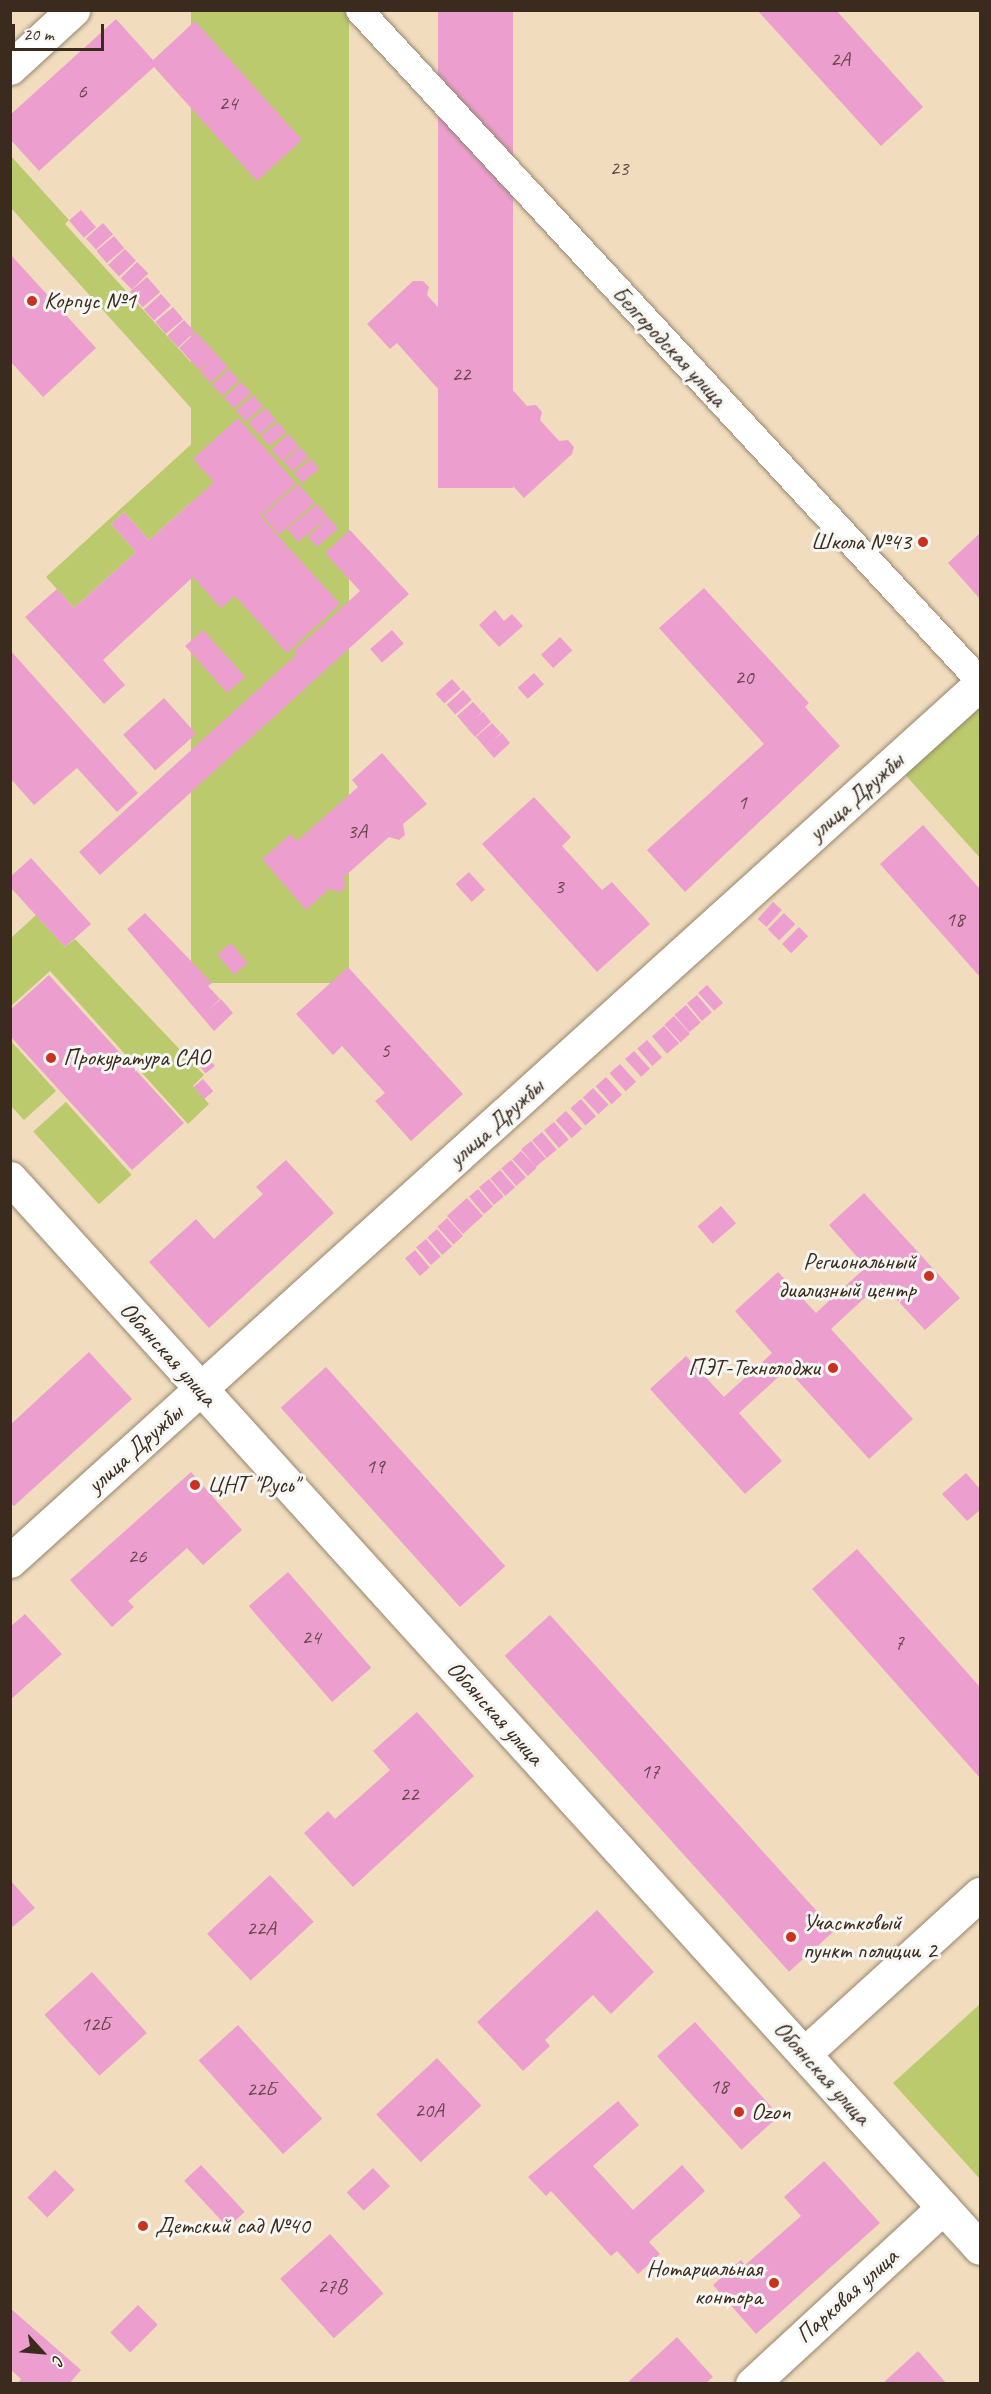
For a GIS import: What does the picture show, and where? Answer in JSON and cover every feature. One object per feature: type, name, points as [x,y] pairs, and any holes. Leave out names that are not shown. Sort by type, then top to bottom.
[{"type":"street","points":[[10,68],[73,10]]},
{"type":"street","name":"Белгородская улица","points":[[358,10],[981,682]]},
{"type":"street","name":"улица Дружбы","points":[[10,1561],[981,682]]},
{"type":"street","name":"Обоянская улица","points":[[10,1178],[981,2248]]},
{"type":"street","points":[[804,2054],[981,1894]]},
{"type":"street","name":"Парковая улица","points":[[752,2384],[943,2208]]},
{"type":"green space","points":[[191,11],[349,11],[349,983],[191,983]]},
{"type":"green space","points":[[10,155],[69,220],[65,224],[240,416],[193,459],[214,482],[149,540],[124,512],[111,524],[136,552],[74,608],[46,577],[209,428],[11,208]]},
{"type":"green space","points":[[980,695],[980,858],[900,769]]},
{"type":"green space","points":[[36,915],[65,947],[75,939],[204,1075],[193,1086],[209,1104],[188,1124],[50,971],[11,1006],[11,938]]},
{"type":"green space","points":[[11,1041],[56,1091],[24,1120],[11,1106]]},
{"type":"green space","points":[[66,1102],[132,1175],[99,1204],[33,1131]]},
{"type":"green space","points":[[980,2004],[980,2179],[893,2083]]},
{"type":"building","points":[[438,10],[513,10],[513,488],[438,488]]},
{"type":"building","points":[[757,10],[836,10],[923,107],[881,146]]},
{"type":"building","points":[[116,19],[153,60],[195,21],[302,140],[257,181],[154,67],[39,171],[10,139],[10,115]]},
{"type":"building","points":[[81,210],[96,227],[84,238],[69,220]]},
{"type":"building","points":[[103,223],[113,234],[96,250],[86,238]]},
{"type":"building","points":[[114,236],[124,248],[107,263],[96,251]]},
{"type":"building","points":[[125,249],[136,261],[119,276],[108,265]]},
{"type":"building","name":"Корпус №1","points":[[10,254],[96,348],[43,397],[10,361]]},
{"type":"building","points":[[137,262],[148,273],[132,290],[121,278]]},
{"type":"building","points":[[147,277],[160,292],[143,307],[130,292]]},
{"type":"building","points":[[413,281],[423,281],[429,287],[427,295],[446,316],[454,314],[459,321],[458,329],[527,406],[536,405],[542,412],[540,420],[559,441],[568,440],[574,447],[572,454],[524,498],[500,472],[507,465],[454,407],[447,413],[439,404],[446,398],[397,343],[390,349],[367,324]]},
{"type":"building","points":[[161,294],[171,305],[154,321],[144,309]]},
{"type":"building","points":[[173,307],[183,319],[166,334],[155,322]]},
{"type":"building","points":[[184,320],[195,332],[178,347],[167,336]]},
{"type":"building","points":[[196,332],[228,367],[210,383],[200,371],[210,361],[199,370],[179,348]]},
{"type":"building","points":[[229,369],[239,380],[222,396],[212,384]]},
{"type":"building","points":[[241,382],[251,393],[234,409],[224,397]]},
{"type":"building","points":[[253,395],[263,406],[246,422],[236,410]]},
{"type":"building","points":[[266,408],[276,420],[259,435],[248,423]]},
{"type":"building","points":[[238,418],[296,483],[260,516],[340,604],[287,653],[235,596],[221,608],[193,577],[103,660],[125,685],[104,704],[25,617],[57,589],[74,608],[136,552],[111,524],[124,512],[149,540],[214,482],[193,459]]},
{"type":"building","points":[[278,422],[286,432],[269,446],[261,436]]},
{"type":"building","points":[[288,434],[299,446],[282,461],[271,450]]},
{"type":"building","points":[[300,447],[309,457],[292,471],[284,462]]},
{"type":"building","points":[[311,459],[319,469],[302,483],[294,473]]},
{"type":"building","points":[[298,484],[315,503],[279,535],[262,516]]},
{"type":"building","points":[[317,504],[328,517],[298,542],[287,529]]},
{"type":"building","points":[[328,517],[338,529],[317,547],[308,537]]},
{"type":"building","points":[[350,530],[409,594],[100,875],[79,852],[296,655],[294,651],[360,591],[325,553]]},
{"type":"building","points":[[980,533],[980,599],[948,563]]},
{"type":"building","points":[[704,588],[809,703],[805,707],[840,746],[685,892],[647,850],[764,744],[659,628]]},
{"type":"building","points":[[495,610],[504,621],[512,614],[523,626],[499,647],[479,625]]},
{"type":"building","points":[[203,630],[245,677],[227,693],[185,646]]},
{"type":"building","points":[[392,630],[404,644],[382,663],[370,649]]},
{"type":"building","points":[[560,637],[572,650],[553,668],[541,655]]},
{"type":"building","points":[[10,650],[138,793],[117,812],[77,768],[34,805],[10,778]]},
{"type":"building","points":[[534,673],[544,684],[528,699],[518,688]]},
{"type":"building","points":[[452,679],[461,689],[444,703],[436,694]]},
{"type":"building","points":[[463,690],[472,700],[455,714],[447,705]]},
{"type":"building","points":[[164,698],[196,734],[155,770],[123,735]]},
{"type":"building","points":[[473,702],[482,712],[476,718],[483,712],[491,722],[475,737],[457,716]]},
{"type":"building","points":[[492,723],[501,733],[491,742],[502,733],[510,743],[494,758],[476,737]]},
{"type":"building","points":[[382,753],[427,804],[403,824],[405,835],[399,840],[389,837],[344,877],[345,887],[340,892],[329,889],[306,910],[262,859],[291,834],[297,841],[358,787],[352,780]]},
{"type":"building","points":[[534,797],[571,837],[562,846],[602,890],[612,882],[650,924],[597,972],[482,844]]},
{"type":"building","points":[[923,825],[980,889],[980,977],[880,864]]},
{"type":"building","points":[[31,858],[91,924],[65,947],[10,887],[10,877]]},
{"type":"building","points":[[469,872],[485,890],[472,902],[456,884]]},
{"type":"building","points":[[773,902],[782,910],[767,927],[758,919]]},
{"type":"building","points":[[145,913],[212,983],[208,986],[220,999],[207,1011],[221,999],[233,1013],[214,1031],[127,929]]},
{"type":"building","points":[[784,913],[795,924],[779,941],[768,929]]},
{"type":"building","points":[[799,927],[808,936],[791,953],[782,944]]},
{"type":"building","points":[[231,943],[248,963],[234,974],[217,955]]},
{"type":"building","points":[[348,967],[463,1094],[411,1141],[375,1101],[385,1093],[342,1046],[333,1055],[296,1014]]},
{"type":"building","points":[[49,975],[184,1123],[132,1170],[10,1036],[10,1010]]},
{"type":"building","points":[[707,985],[723,1003],[714,1011],[698,993]]},
{"type":"building","points":[[697,995],[712,1013],[702,1021],[687,1003]]},
{"type":"building","points":[[686,1005],[701,1023],[689,1032],[675,1015]]},
{"type":"building","points":[[674,1016],[690,1034],[680,1043],[664,1025]]},
{"type":"building","points":[[664,1026],[679,1043],[667,1054],[652,1036]]},
{"type":"building","points":[[647,1040],[662,1057],[652,1066],[637,1049]]},
{"type":"building","points":[[634,1051],[650,1069],[641,1077],[625,1059]]},
{"type":"building","points":[[206,1055],[215,1066],[205,1073],[197,1063]]},
{"type":"building","points":[[620,1064],[636,1082],[626,1091],[610,1073]]},
{"type":"building","points":[[606,1077],[622,1095],[612,1104],[596,1086]]},
{"type":"building","points":[[203,1079],[213,1091],[204,1099],[194,1087]]},
{"type":"building","points":[[593,1088],[609,1105],[598,1114],[583,1098]]},
{"type":"building","points":[[581,1099],[596,1116],[586,1126],[570,1108]]},
{"type":"building","points":[[566,1111],[582,1129],[572,1138],[556,1120]]},
{"type":"building","points":[[554,1122],[569,1140],[559,1148],[544,1130]]},
{"type":"building","points":[[542,1132],[557,1150],[547,1158],[532,1140]]},
{"type":"building","points":[[531,1141],[546,1159],[536,1167],[521,1149]]},
{"type":"building","points":[[521,1151],[537,1168],[528,1176],[512,1159]]},
{"type":"building","points":[[286,1160],[334,1213],[209,1328],[149,1262],[196,1219],[214,1239],[263,1194],[256,1187]]},
{"type":"building","points":[[511,1160],[526,1177],[516,1186],[501,1169]]},
{"type":"building","points":[[500,1170],[515,1187],[505,1196],[490,1179]]},
{"type":"building","points":[[489,1179],[504,1197],[494,1205],[479,1187]]},
{"type":"building","points":[[478,1189],[493,1206],[484,1214],[469,1197]]},
{"type":"building","points":[[864,1193],[960,1298],[925,1330],[881,1283],[831,1329],[913,1419],[869,1459],[787,1369],[739,1413],[782,1461],[745,1494],[650,1389],[686,1356],[724,1397],[772,1353],[735,1311],[778,1272],[816,1313],[866,1267],[829,1225]]},
{"type":"building","points":[[467,1198],[483,1216],[463,1234],[447,1216]]},
{"type":"building","points":[[721,1206],[736,1223],[713,1244],[698,1226]]},
{"type":"building","points":[[447,1218],[463,1236],[453,1245],[437,1227]]},
{"type":"building","points":[[437,1229],[452,1246],[442,1255],[427,1238]]},
{"type":"building","points":[[426,1239],[441,1257],[431,1265],[416,1247]]},
{"type":"building","points":[[415,1250],[430,1268],[420,1276],[405,1258]]},
{"type":"building","points":[[89,1352],[132,1399],[14,1506],[10,1503],[10,1425]]},
{"type":"building","points":[[326,1367],[505,1566],[460,1607],[281,1408]]},
{"type":"building","points":[[191,1472],[242,1530],[203,1565],[187,1548],[128,1601],[134,1607],[112,1627],[70,1580]]},
{"type":"building","points":[[966,1473],[980,1489],[980,1510],[967,1521],[942,1494]]},
{"type":"building","points":[[857,1549],[980,1687],[980,1778],[812,1589]]},
{"type":"building","points":[[288,1572],[371,1668],[332,1702],[249,1606]]},
{"type":"building","points":[[25,1614],[62,1654],[10,1700],[10,1627]]},
{"type":"building","points":[[550,1615],[834,1931],[789,1972],[505,1656]]},
{"type":"building","points":[[417,1712],[474,1776],[353,1887],[304,1833],[328,1811],[335,1819],[390,1770],[373,1751]]},
{"type":"building","points":[[270,1875],[314,1922],[251,1980],[207,1934]]},
{"type":"building","points":[[10,1880],[35,1908],[10,1929]]},
{"type":"building","points":[[597,1910],[654,1972],[611,2014],[593,1995],[545,2040],[550,2046],[523,2071],[477,2022]]},
{"type":"building","points":[[92,1972],[147,2033],[99,2076],[44,2015]]},
{"type":"building","points":[[695,2022],[779,2116],[741,2150],[657,2056]]},
{"type":"building","points":[[238,2025],[322,2119],[283,2154],[199,2060]]},
{"type":"building","points":[[437,2058],[481,2106],[421,2162],[376,2115]]},
{"type":"building","points":[[618,2101],[639,2125],[593,2166],[633,2210],[682,2165],[705,2191],[649,2242],[660,2254],[638,2274],[617,2251],[611,2256],[551,2191],[546,2196],[528,2177]]},
{"type":"building","points":[[824,2161],[880,2223],[756,2334],[713,2285],[741,2260],[745,2265],[801,2216],[784,2197]]},
{"type":"building","points":[[201,2165],[245,2212],[228,2227],[184,2181]]},
{"type":"building","points":[[373,2168],[390,2186],[364,2211],[347,2193]]},
{"type":"building","points":[[55,2170],[75,2190],[47,2217],[27,2198]]},
{"type":"building","points":[[330,2234],[384,2293],[334,2338],[280,2279]]},
{"type":"building","points":[[138,2305],[158,2325],[130,2352],[110,2333]]},
{"type":"building","points":[[10,2308],[81,2370],[69,2384],[17,2384],[21,2379],[10,2369]]},
{"type":"building","points":[[677,2337],[713,2377],[705,2384],[626,2384]]},
{"type":"building","points":[[918,2351],[947,2384],[882,2384]]},
{"type":"place","name":"Корпус №1","points":[[32,301]]},
{"type":"place","name":"Школа №43","points":[[923,542]]},
{"type":"place","name":"Прокуратура САО","points":[[51,1058]]},
{"type":"place","name":"Региональный диализный центр","points":[[929,1276]]},
{"type":"place","name":"ПЭТ-Технолоджи","points":[[833,1368]]},
{"type":"place","name":"ЦНТ \"Русь\"","points":[[195,1485]]},
{"type":"place","name":"Участковый пункт полиции 2","points":[[791,1937]]},
{"type":"place","name":"Ozon","points":[[739,2112]]},
{"type":"place","name":"Детский сад №40","points":[[143,2226]]},
{"type":"place","name":"Нотариальная контора","points":[[774,2283]]}]
